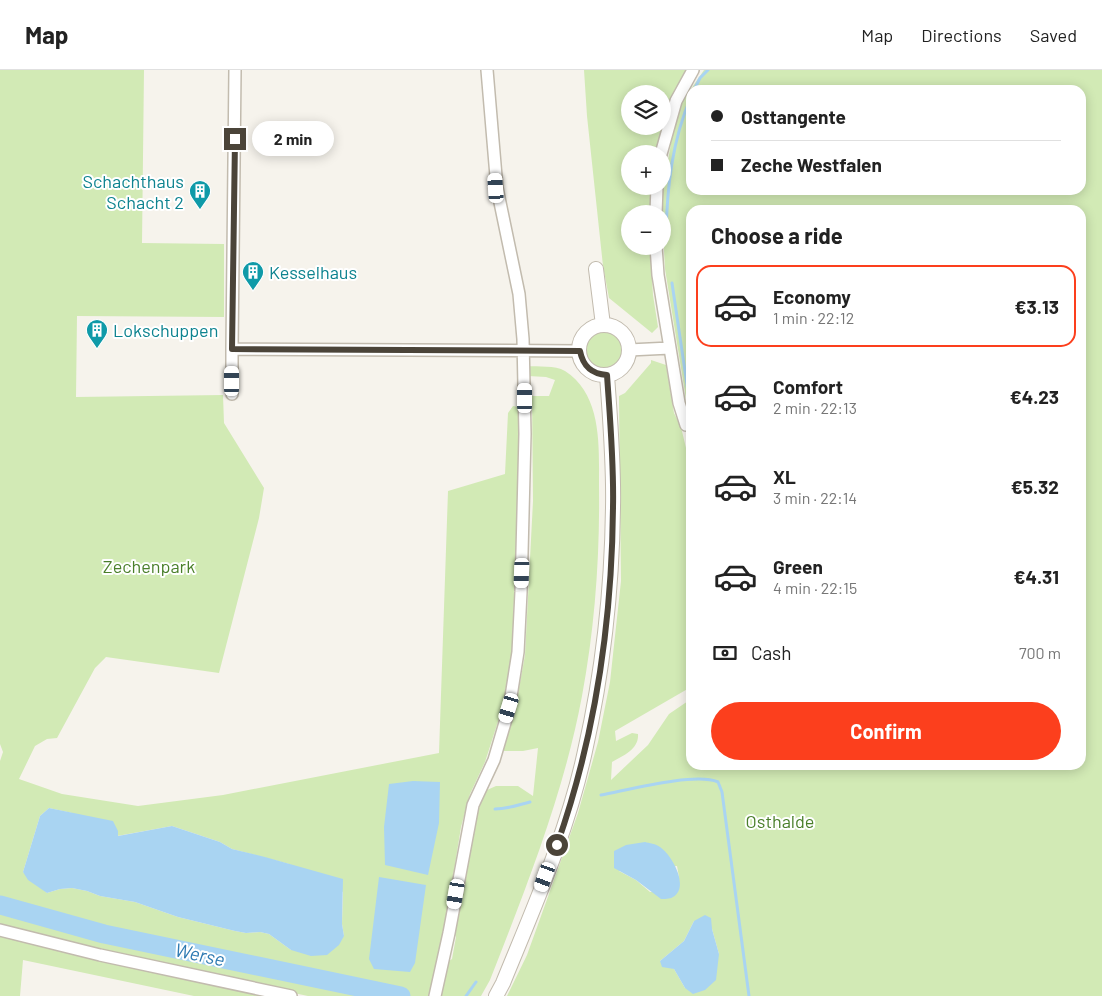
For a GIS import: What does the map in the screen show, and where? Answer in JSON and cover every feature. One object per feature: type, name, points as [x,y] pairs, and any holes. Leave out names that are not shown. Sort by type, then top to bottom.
[{"type":"street","points":[[232,394],[235,70]]},
{"type":"street","points":[[436,992],[473,805],[494,760],[509,708],[518,652],[525,482],[524,350],[518,294],[496,188],[487,70]]},
{"type":"street","points":[[664,145],[676,101],[693,70]]},
{"type":"street","points":[[657,255],[658,275],[679,403],[686,425]]},
{"type":"street","points":[[596,270],[603,325]]},
{"type":"street","points":[[603,325],[618,329],[628,342],[629,350],[628,357],[620,369],[607,375],[591,371],[585,366],[581,359],[580,351],[584,336],[589,331],[603,325]]},
{"type":"street","points":[[629,350],[670,348]]},
{"type":"street","points":[[232,349],[580,351]]},
{"type":"street","points":[[496,996],[540,893],[568,813],[585,752],[603,656],[608,608],[613,507],[612,440],[607,375]]},
{"type":"street","points":[[0,930],[100,955],[291,996]]},
{"type":"green space","name":"Zechenpark","points":[[0,70],[144,70],[142,243],[224,244],[224,317],[77,316],[76,397],[223,395],[224,423],[264,488],[259,518],[219,673],[106,657],[95,668],[57,738],[47,739],[35,746],[19,779],[62,794],[138,806],[223,795],[439,753],[448,491],[505,474],[508,413],[513,406],[518,407],[518,499],[512,650],[503,706],[485,762],[470,794],[461,827],[444,933],[431,996],[308,996],[99,952],[0,926],[0,761],[3,752],[0,744]],"holes":[[[49,808],[72,813],[117,836],[172,826],[220,842],[232,849],[289,864],[343,892],[342,924],[344,936],[291,950],[269,934],[235,931],[178,917],[135,902],[100,896],[72,888],[47,893],[23,872],[40,816]]]},
{"type":"green space","points":[[584,70],[686,70],[671,102],[671,85],[621,85],[621,135],[661,135],[659,145],[621,145],[621,195],[651,195],[651,205],[621,205],[621,255],[651,255],[653,295],[658,327],[652,333],[609,298],[603,266]]},
{"type":"green space","name":"Osthalde","points":[[704,70],[1102,70],[1102,996],[507,996],[527,955],[578,813],[598,742],[610,682],[621,581],[619,396],[625,393],[651,363],[651,360],[666,365],[674,413],[681,427],[686,448],[686,690],[615,731],[616,741],[632,733],[638,734],[638,739],[630,751],[612,762],[611,780],[648,745],[669,714],[686,702],[686,770],[1086,770],[1086,205],[686,205],[686,399],[665,269],[664,255],[671,255],[671,205],[662,205],[663,195],[671,195],[671,145],[675,122],[681,104],[686,97],[686,195],[1086,195],[1086,85],[694,85]],"holes":[[[677,866],[679,877],[678,892],[650,892],[636,880],[619,871]],[[694,921],[712,929],[719,954],[685,988],[674,969],[660,961],[684,941]]]},
{"type":"green space","points":[[600,330],[608,330],[615,333],[621,339],[624,350],[621,361],[615,367],[608,370],[600,370],[593,367],[587,361],[584,354],[584,346],[587,339],[593,333]]},
{"type":"green space","points":[[527,366],[551,367],[565,371],[577,381],[586,393],[596,422],[599,454],[599,538],[596,591],[587,670],[565,768],[543,840],[490,980],[481,996],[440,996],[446,963],[452,959],[456,937],[453,930],[469,841],[487,790],[496,786],[518,786],[533,796],[538,748],[523,751],[503,751],[515,710],[525,655],[533,501],[532,396],[549,396],[555,380],[546,377],[528,376]]},
{"type":"green space","points":[[0,935],[273,996],[194,996],[23,960],[20,996],[0,996]]},
{"type":"water","points":[[413,781],[440,782],[439,823],[428,875],[385,865],[384,827],[389,784]]},
{"type":"water","points":[[49,808],[113,821],[118,831],[118,836],[172,826],[220,842],[232,849],[343,879],[342,924],[344,936],[339,945],[327,955],[311,956],[291,950],[269,934],[235,931],[178,917],[135,902],[100,896],[72,888],[47,893],[28,880],[23,872],[40,816]]},
{"type":"water","points":[[645,842],[660,847],[674,864],[680,879],[680,886],[678,892],[672,898],[661,899],[636,880],[614,868],[614,851],[626,845]]},
{"type":"water","points":[[379,877],[426,885],[415,963],[410,972],[374,969],[369,959]]},
{"type":"water","points":[[705,915],[711,918],[719,954],[716,980],[705,990],[693,994],[685,988],[674,969],[662,967],[660,961],[684,941],[694,921]]},
{"type":"waterway","points":[[696,85],[708,70]]},
{"type":"waterway","points":[[668,205],[675,147],[686,110]]},
{"type":"waterway","points":[[672,283],[686,378]]},
{"type":"waterway","points":[[601,795],[678,780],[707,779],[718,782],[722,792],[749,996]]},
{"type":"waterway","points":[[495,809],[509,808],[530,802]]},
{"type":"waterway","name":"Werse","points":[[0,905],[104,934],[401,996]]},
{"type":"waterway","points":[[466,996],[476,982]]},
{"type":"place","name":"Schachthaus Schacht 2","points":[[200,210]]},
{"type":"place","name":"Kesselhaus","points":[[253,291]]},
{"type":"place","name":"Lokschuppen","points":[[97,349]]},
{"type":"route","points":[[235,139],[232,349],[580,351],[581,359],[585,366],[591,371],[607,375],[612,440],[613,507],[608,608],[603,656],[585,752],[557,845]]}]
